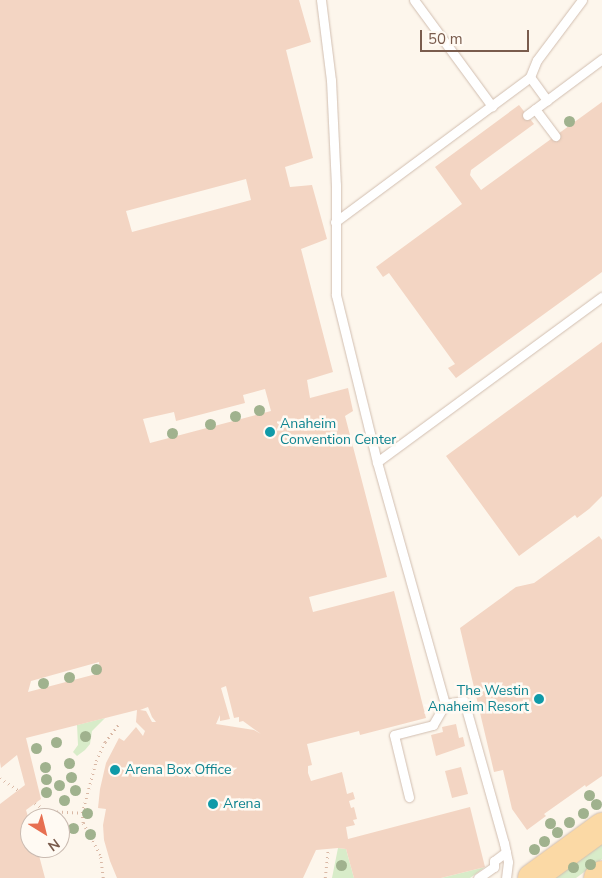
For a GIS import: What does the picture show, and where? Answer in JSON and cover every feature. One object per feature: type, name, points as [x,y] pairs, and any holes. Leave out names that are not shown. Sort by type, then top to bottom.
[{"type":"main road","points":[[532,878],[602,827]]},
{"type":"main road","points":[[598,878],[602,875]]},
{"type":"lane","points":[[321,0],[331,80],[336,294],[377,462],[445,704],[433,725],[394,735],[409,797]]},
{"type":"lane","points":[[414,0],[492,106]]},
{"type":"lane","points":[[335,222],[530,76],[537,60],[582,0]]},
{"type":"lane","points":[[527,115],[602,59]]},
{"type":"lane","points":[[530,76],[547,100]]},
{"type":"lane","points":[[535,109],[555,136]]},
{"type":"lane","points":[[377,462],[602,297]]},
{"type":"lane","points":[[445,704],[464,701],[505,847],[508,862],[506,878]]},
{"type":"lane","points":[[478,878],[494,866],[494,860],[505,847]]},
{"type":"path","points":[[103,878],[100,855],[82,823],[82,813],[96,761],[105,742],[120,723]]},
{"type":"path","points":[[0,778],[18,790]]},
{"type":"path","points":[[36,803],[47,811],[82,813]]},
{"type":"path","points":[[325,878],[328,850]]},
{"type":"green space","points":[[105,718],[92,731],[90,744],[77,756],[73,752],[78,745],[77,725]]},
{"type":"green space","points":[[602,842],[602,859],[576,878],[552,878]]},
{"type":"green space","points":[[338,848],[346,849],[354,878],[332,878]]},
{"type":"green space","points":[[485,867],[470,878],[441,878]]},
{"type":"building","name":"Anaheim Convention Center","points":[[0,0],[299,0],[311,42],[286,50],[313,158],[285,167],[290,187],[312,185],[327,239],[301,249],[333,372],[307,380],[310,398],[348,388],[353,411],[345,416],[387,577],[309,597],[313,612],[394,591],[426,718],[360,735],[359,731],[307,744],[312,765],[308,766],[308,773],[311,781],[342,772],[347,794],[353,792],[355,799],[349,801],[351,808],[354,807],[357,819],[353,820],[355,825],[346,827],[348,839],[470,807],[485,867],[441,878],[354,878],[346,849],[338,848],[316,850],[303,878],[117,878],[104,840],[103,825],[106,809],[98,808],[100,789],[106,763],[119,738],[124,741],[136,727],[143,736],[145,731],[136,722],[137,710],[26,738],[41,799],[29,808],[20,808],[20,858],[40,858],[45,878],[0,878],[0,804],[25,785],[17,755],[1,768]],"holes":[[[246,179],[251,200],[132,232],[126,211]],[[265,389],[271,411],[150,443],[143,419],[174,412],[176,421],[245,403],[243,395]],[[99,662],[100,673],[28,692],[31,681]],[[226,686],[234,718],[239,717],[239,722],[243,721],[261,734],[254,730],[216,724],[220,715],[220,721],[230,719],[221,688]],[[148,707],[156,722],[152,722],[146,711],[140,710]]]},
{"type":"building","points":[[602,102],[602,272],[456,378],[448,368],[455,364],[389,273],[383,277],[376,267],[462,204],[435,167],[519,105],[534,124],[471,170],[470,175],[481,190]]},
{"type":"building","points":[[602,342],[602,496],[577,518],[575,515],[519,556],[446,456]]},
{"type":"building","name":"The Westin Anaheim Resort","points":[[599,536],[602,540],[602,776],[586,787],[585,785],[544,814],[546,816],[527,830],[512,809],[503,770],[494,772],[460,628],[516,587],[534,583]]},
{"type":"building","points":[[456,724],[459,738],[463,737],[465,746],[436,756],[431,735],[443,732],[442,727]]},
{"type":"building","points":[[461,767],[468,794],[452,798],[445,771]]},
{"type":"place","name":"Anaheim Convention Center","points":[[270,432]]},
{"type":"place","name":"The Westin Anaheim Resort","points":[[539,699]]},
{"type":"place","name":"Arena Box Office","points":[[115,770]]},
{"type":"place","name":"Arena","points":[[213,804]]}]
